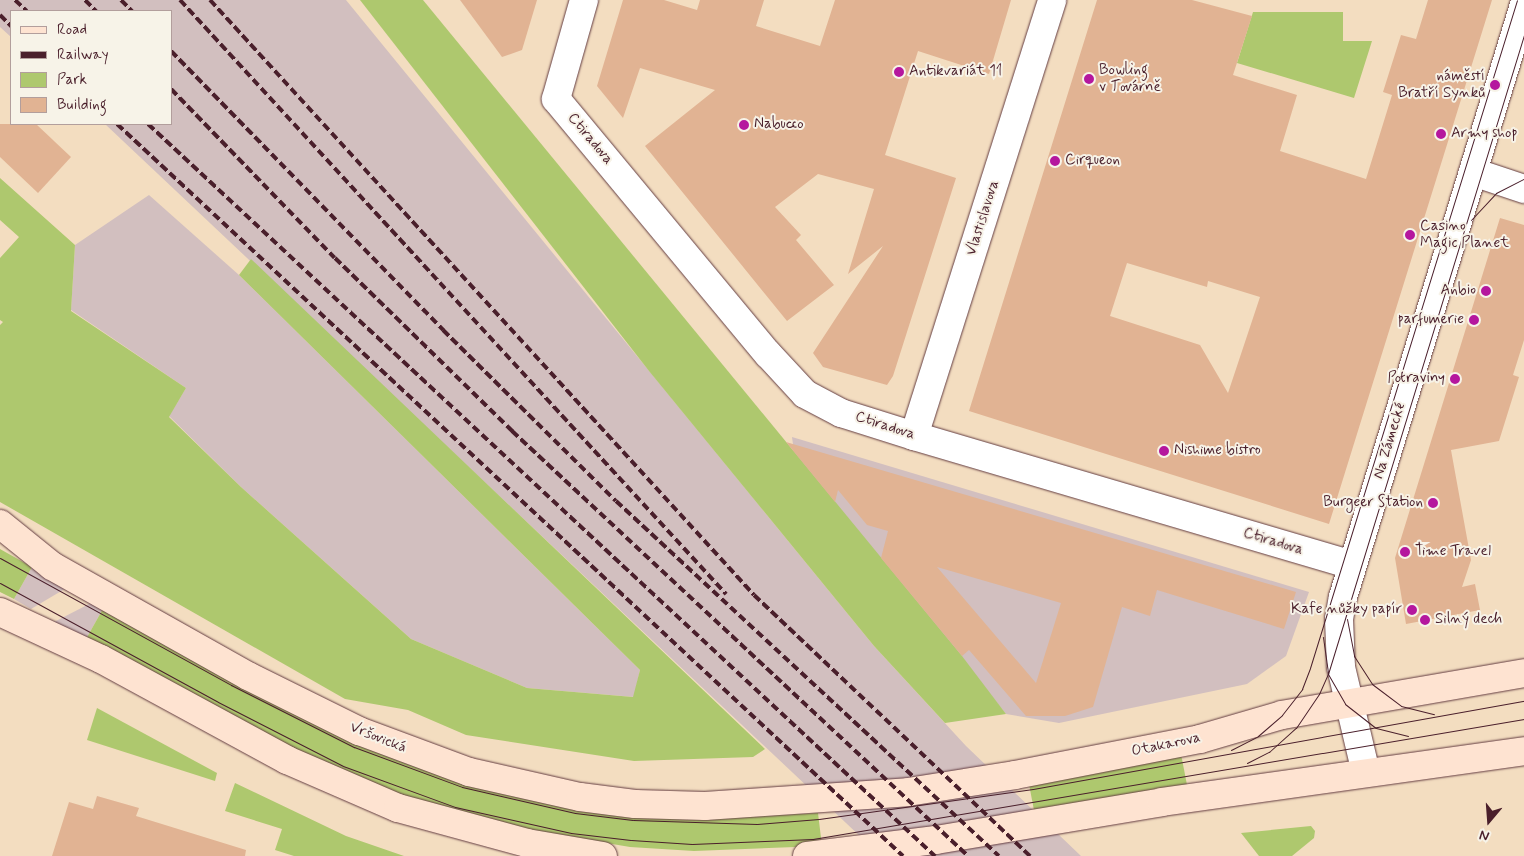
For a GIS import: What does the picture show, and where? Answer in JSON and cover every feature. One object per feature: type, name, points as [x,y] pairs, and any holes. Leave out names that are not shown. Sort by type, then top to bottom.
[{"type":"main road","name":"Vršovická","points":[[0,524],[52,566],[248,676],[359,731],[469,772],[530,786],[635,804],[705,806],[805,801]]},
{"type":"main road","points":[[0,612],[101,659],[288,760],[398,808],[527,843],[603,856]]},
{"type":"main road","name":"Otakarova","points":[[805,801],[908,792],[1015,775],[1200,739],[1282,715],[1524,674]]},
{"type":"main road","points":[[807,856],[839,854],[1366,773],[1524,752]]},
{"type":"street","name":"Ctiradova","points":[[584,0],[557,86],[556,99],[768,354],[805,394],[841,412],[914,436],[1351,565]]},
{"type":"street","name":"Vlastislavova","points":[[914,436],[1052,0]]},
{"type":"street","points":[[1524,5],[1473,172],[1524,189]]},
{"type":"street","name":"Na Zámecké","points":[[1366,773],[1341,667],[1339,619],[1351,565],[1473,172]]},
{"type":"shaded area","points":[[0,0],[346,0],[874,646],[966,746],[1081,856],[881,856],[106,125],[172,125],[172,10],[10,10],[10,36],[0,27]]},
{"type":"shaded area","points":[[149,195],[239,275],[640,670],[634,697],[527,688],[411,639],[241,487],[169,416],[186,388],[71,310],[75,245]]},
{"type":"shaded area","points":[[792,437],[1309,592],[1286,656],[1247,684],[1059,723],[1006,714],[794,452]]},
{"type":"shaded area","points":[[32,567],[68,587],[31,609],[14,599]]},
{"type":"shaded area","points":[[93,602],[104,607],[86,639],[54,622]]},
{"type":"green space","points":[[360,0],[423,0],[962,656],[1006,714],[945,723],[874,646],[649,371]]},
{"type":"green space","points":[[1253,12],[1343,12],[1343,41],[1372,41],[1354,98],[1237,63]]},
{"type":"green space","points":[[0,178],[75,245],[71,311],[186,388],[169,417],[241,487],[411,639],[527,688],[633,697],[640,670],[239,275],[251,259],[765,749],[753,757],[634,761],[466,735],[408,710],[345,699],[0,502],[0,325],[3,322],[0,320],[0,258],[19,237],[0,220]]},
{"type":"green space","points":[[0,549],[32,567],[14,599],[0,592]]},
{"type":"green space","points":[[104,607],[356,740],[754,816],[818,813],[822,846],[694,851],[630,847],[512,827],[397,794],[278,742],[86,639]]},
{"type":"green space","points":[[97,708],[217,773],[215,781],[87,740]]},
{"type":"green space","points":[[1181,754],[1187,786],[1035,816],[1029,784]]},
{"type":"green space","points":[[235,783],[346,836],[404,856],[294,856],[275,850],[282,829],[225,811]]},
{"type":"green space","points":[[1311,826],[1315,831],[1314,838],[1292,856],[1259,856],[1241,833]]},
{"type":"building","points":[[460,0],[537,0],[522,50],[502,57]]},
{"type":"building","points":[[623,0],[664,0],[697,10],[700,0],[764,0],[756,26],[820,46],[835,0],[1011,0],[989,74],[918,51],[885,155],[956,178],[893,376],[887,385],[823,367],[813,353],[883,246],[848,274],[874,189],[818,174],[775,207],[801,235],[796,240],[834,285],[787,321],[645,146],[715,90],[640,68],[623,118],[597,86]]},
{"type":"building","points":[[1097,0],[1192,0],[1252,16],[1233,75],[1297,95],[1280,151],[1366,179],[1392,95],[1383,92],[1401,35],[1416,39],[1428,0],[1492,0],[1329,524],[969,411]],"holes":[[[1127,263],[1207,287],[1208,281],[1260,297],[1228,393],[1200,345],[1110,316]]]},
{"type":"building","points":[[0,124],[10,124],[37,125],[71,157],[38,193],[0,157]]},
{"type":"building","points":[[1500,218],[1524,225],[1524,340],[1513,375],[1519,377],[1499,441],[1451,450],[1471,560],[1462,587],[1475,584],[1480,610],[1406,624],[1395,558]]},
{"type":"building","points":[[786,442],[1296,592],[1284,629],[1157,590],[1150,616],[1122,607],[1093,707],[1065,716],[1026,716],[969,650],[962,656],[881,558],[888,531],[867,525],[838,490],[835,502]],"holes":[[[937,567],[1061,603],[1036,683]]]},
{"type":"building","points":[[97,796],[139,808],[136,816],[246,850],[245,856],[52,856],[69,802],[93,809]]},
{"type":"tram line","points":[[1231,750],[1258,736],[1282,715],[1302,689],[1517,0]]},
{"type":"tram line","points":[[1247,763],[1269,752],[1296,728],[1319,694],[1328,674],[1524,35]]},
{"type":"tram line","points":[[1471,220],[1496,193],[1524,179]]},
{"type":"tram line","points":[[0,558],[231,685],[354,747],[462,787],[575,813],[633,820],[757,824],[819,819],[1033,789],[1524,701]]},
{"type":"tram line","points":[[0,583],[218,702],[343,766],[455,807],[571,833],[631,840],[692,844],[813,839],[1524,719]]},
{"type":"tram line","points":[[1347,619],[1354,656],[1372,684],[1401,706],[1434,714]]},
{"type":"tram line","points":[[1323,637],[1328,674],[1345,704],[1376,728],[1408,736]]},
{"type":"railway","points":[[15,0],[26,10]]},
{"type":"railway","points":[[85,0],[95,10]]},
{"type":"railway","points":[[121,0],[131,10]]},
{"type":"railway","points":[[180,0],[726,594]]},
{"type":"railway","points":[[210,0],[754,595],[1030,856]]},
{"type":"railway","points":[[0,15],[10,25]]},
{"type":"railway","points":[[172,52],[443,330],[616,501],[999,856]]},
{"type":"railway","points":[[172,90],[335,258],[512,431],[968,856]]},
{"type":"railway","points":[[118,125],[903,856]]},
{"type":"railway","points":[[149,125],[935,856]]},
{"type":"place","name":"Antikvariát 11","points":[[899,72]]},
{"type":"place","name":"Bowling v Továrně","points":[[1089,79]]},
{"type":"place","name":"náměstí Bratří Synků","points":[[1495,85]]},
{"type":"place","name":"Nabucco","points":[[744,125]]},
{"type":"place","name":"Army shop","points":[[1441,134]]},
{"type":"place","name":"Cirqueon","points":[[1055,161]]},
{"type":"place","name":"Casino Magic Planet","points":[[1410,235]]},
{"type":"place","name":"Anbio","points":[[1486,291]]},
{"type":"place","name":"parfumerie","points":[[1474,320]]},
{"type":"place","name":"Potraviny","points":[[1455,379]]},
{"type":"place","name":"Nishime bistro","points":[[1164,451]]},
{"type":"place","name":"Burgeer Station","points":[[1433,503]]},
{"type":"place","name":"Time Travel","points":[[1405,552]]},
{"type":"place","name":"Kafe nůžky papír","points":[[1412,610]]},
{"type":"place","name":"Silný dech","points":[[1425,620]]}]
